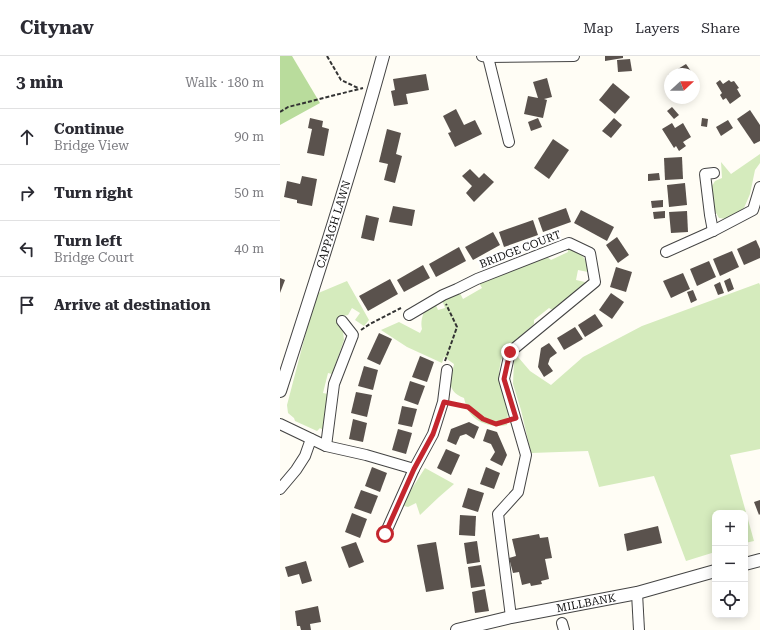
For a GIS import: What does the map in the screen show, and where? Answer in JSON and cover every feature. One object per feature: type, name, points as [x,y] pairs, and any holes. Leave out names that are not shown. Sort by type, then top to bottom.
[{"type":"street","name":"CAPPAGH LAWN","points":[[280,391],[330,238],[383,56]]},
{"type":"street","points":[[510,142],[485,57],[574,56]]},
{"type":"street","points":[[713,231],[706,174],[714,173]]},
{"type":"street","points":[[666,252],[713,231],[753,210],[760,187]]},
{"type":"street","name":"BRIDGE COURT","points":[[409,315],[443,295],[477,279],[569,243],[590,253],[594,282],[510,352],[504,379],[526,454],[518,492],[498,514],[511,618]]},
{"type":"street","points":[[326,446],[334,384],[353,335],[342,321]]},
{"type":"street","points":[[385,534],[414,469],[433,434],[444,402],[447,370]]},
{"type":"street","points":[[280,424],[326,446],[414,469]]},
{"type":"street","points":[[280,489],[296,470],[305,456],[311,439]]},
{"type":"street","points":[[748,563],[760,560]]},
{"type":"street","name":"MILLBANK","points":[[457,630],[637,593],[712,572]]},
{"type":"street","points":[[637,593],[639,630]]},
{"type":"path","points":[[327,56],[341,80],[359,89]]},
{"type":"path","points":[[280,112],[288,107],[359,89],[374,87]]},
{"type":"path","points":[[444,402],[468,407],[483,419],[496,424],[516,418]]},
{"type":"green space","points":[[280,56],[292,56],[320,103],[280,125]]},
{"type":"green space","points":[[760,154],[760,163],[755,170],[750,194],[744,208],[737,215],[727,219],[719,218],[715,211],[712,186],[715,181],[722,178],[721,162],[731,174]]},
{"type":"green space","points":[[567,248],[575,250],[579,253],[587,263],[588,272],[578,270],[576,280],[585,282],[584,285],[553,310],[549,308],[534,320],[534,324],[507,348],[501,360],[499,372],[500,385],[508,412],[507,425],[496,426],[485,424],[471,415],[464,398],[454,392],[452,388],[451,380],[454,364],[444,357],[442,363],[407,347],[381,330],[399,322],[420,333],[422,329],[422,316],[429,306],[435,303],[438,310],[445,308],[442,300],[460,293],[463,299],[482,288],[479,283],[546,256],[551,260],[568,252]]},
{"type":"green space","points":[[347,281],[369,320],[364,326],[355,320],[360,313],[352,308],[348,315],[343,316],[337,324],[343,331],[344,340],[332,374],[328,373],[323,393],[328,394],[326,422],[323,430],[320,428],[317,431],[295,421],[294,418],[288,413],[287,405],[316,294]]},
{"type":"green space","points":[[759,283],[760,285],[760,449],[730,455],[745,510],[712,510],[712,553],[686,561],[654,476],[599,487],[588,451],[531,453],[513,384],[514,361],[518,357],[530,371],[551,385],[583,357],[642,326]]},
{"type":"green space","points":[[425,468],[454,484],[420,515],[416,503],[408,507],[404,506],[404,501]]},
{"type":"green space","points":[[748,520],[754,541],[748,542]]},
{"type":"building","points":[[605,56],[623,56],[623,58],[605,61]]},
{"type":"building","points":[[630,59],[632,71],[618,72],[617,60]]},
{"type":"building","points":[[686,64],[689,68],[679,68]]},
{"type":"building","points":[[426,74],[429,90],[406,94],[408,104],[394,106],[391,91],[395,90],[393,79]]},
{"type":"building","points":[[547,78],[552,97],[544,99],[547,100],[543,118],[524,114],[528,96],[538,98],[533,82]]},
{"type":"building","points":[[720,80],[723,84],[729,80],[731,82],[734,81],[739,88],[737,89],[741,96],[730,104],[726,98],[723,100],[720,95],[722,93],[716,83]]},
{"type":"building","points":[[613,83],[630,97],[615,114],[599,100]]},
{"type":"building","points":[[672,107],[679,115],[674,119],[667,111]]},
{"type":"building","points":[[456,109],[464,125],[475,120],[482,134],[455,147],[448,133],[451,132],[443,116]]},
{"type":"building","points":[[750,110],[760,125],[760,141],[754,144],[737,119]]},
{"type":"building","points":[[310,118],[323,121],[322,127],[329,129],[324,156],[307,153],[312,129],[308,128]]},
{"type":"building","points":[[538,118],[542,127],[531,131],[528,122]]},
{"type":"building","points":[[614,118],[622,125],[611,138],[602,131]]},
{"type":"building","points":[[702,118],[708,119],[707,127],[701,126]]},
{"type":"building","points":[[728,120],[733,128],[721,136],[716,127]]},
{"type":"building","points":[[672,123],[675,128],[683,123],[691,137],[683,142],[686,146],[679,151],[676,146],[674,148],[662,129]]},
{"type":"building","points":[[387,129],[401,133],[396,154],[402,156],[395,183],[384,180],[388,164],[379,162]]},
{"type":"building","points":[[553,139],[569,150],[549,179],[534,168]]},
{"type":"building","points":[[682,157],[683,179],[665,180],[664,158]]},
{"type":"building","points":[[470,169],[479,178],[484,173],[494,182],[474,202],[466,193],[472,186],[462,176]]},
{"type":"building","points":[[659,173],[660,180],[648,181],[648,174]]},
{"type":"building","points":[[302,176],[317,179],[312,206],[297,203],[297,200],[284,197],[287,181],[300,184]]},
{"type":"building","points":[[685,183],[687,205],[669,207],[667,185]]},
{"type":"building","points":[[663,200],[663,207],[652,208],[651,201]]},
{"type":"building","points":[[393,206],[415,210],[412,226],[389,222]]},
{"type":"building","points":[[566,208],[571,222],[543,232],[538,218]]},
{"type":"building","points":[[581,210],[614,227],[607,241],[574,223]]},
{"type":"building","points":[[665,211],[665,218],[654,219],[653,212]]},
{"type":"building","points":[[687,211],[688,232],[671,233],[669,212]]},
{"type":"building","points":[[366,215],[379,218],[374,241],[361,238]]},
{"type":"building","points":[[533,220],[538,235],[504,247],[499,232]]},
{"type":"building","points":[[493,232],[500,245],[473,260],[465,247]]},
{"type":"building","points":[[617,237],[629,255],[618,263],[606,245]]},
{"type":"building","points":[[756,240],[760,249],[760,258],[744,265],[737,249]]},
{"type":"building","points":[[459,247],[466,261],[436,277],[429,264]]},
{"type":"building","points":[[732,251],[739,267],[720,276],[713,259]]},
{"type":"building","points":[[709,261],[716,277],[697,286],[690,269]]},
{"type":"building","points":[[423,265],[430,278],[404,292],[397,280]]},
{"type":"building","points":[[616,267],[632,272],[626,292],[610,287]]},
{"type":"building","points":[[683,273],[690,289],[671,298],[663,281]]},
{"type":"building","points":[[280,278],[285,280],[280,293]]},
{"type":"building","points":[[730,278],[734,289],[728,292],[724,281]]},
{"type":"building","points":[[390,279],[398,294],[368,311],[359,296]]},
{"type":"building","points":[[720,282],[724,293],[718,295],[714,285]]},
{"type":"building","points":[[693,290],[697,300],[691,303],[687,292]]},
{"type":"building","points":[[611,293],[624,302],[612,319],[599,310]]},
{"type":"building","points":[[595,314],[603,326],[585,337],[578,325]]},
{"type":"building","points":[[575,327],[583,339],[564,350],[557,338]]},
{"type":"building","points":[[379,333],[392,339],[380,365],[367,359]]},
{"type":"building","points":[[549,343],[557,353],[550,358],[548,364],[553,371],[544,377],[538,367],[541,348]]},
{"type":"building","points":[[420,356],[434,362],[427,382],[412,377]]},
{"type":"building","points":[[364,366],[378,370],[373,390],[358,386]]},
{"type":"building","points":[[410,381],[425,386],[418,405],[404,400]]},
{"type":"building","points":[[356,392],[372,395],[367,417],[351,413]]},
{"type":"building","points":[[402,406],[417,409],[412,427],[398,424]]},
{"type":"building","points":[[353,419],[367,423],[363,442],[349,439]]},
{"type":"building","points":[[469,422],[479,427],[474,439],[466,434],[460,436],[456,445],[447,441],[451,429]]},
{"type":"building","points":[[398,429],[412,433],[406,454],[392,450]]},
{"type":"building","points":[[487,429],[497,432],[507,455],[502,466],[490,460],[495,452],[491,444],[483,441]]},
{"type":"building","points":[[446,449],[460,455],[451,475],[437,468]]},
{"type":"building","points":[[372,467],[387,473],[380,492],[365,486]]},
{"type":"building","points":[[486,467],[500,473],[494,489],[480,484]]},
{"type":"building","points":[[468,488],[484,493],[478,512],[462,507]]},
{"type":"building","points":[[361,490],[378,496],[371,514],[354,508]]},
{"type":"building","points":[[760,500],[760,514],[759,515],[754,502]]},
{"type":"building","points":[[352,513],[367,519],[360,538],[345,532]]},
{"type":"building","points":[[460,515],[476,516],[475,536],[459,535]]},
{"type":"building","points":[[658,526],[662,543],[627,551],[624,534]]},
{"type":"building","points":[[539,534],[540,538],[548,537],[552,558],[545,559],[549,579],[541,581],[542,584],[531,586],[530,583],[522,585],[519,572],[513,573],[509,558],[516,556],[512,539]]},
{"type":"building","points":[[477,541],[480,562],[467,564],[464,543]]},
{"type":"building","points":[[356,542],[364,562],[349,568],[341,547]]},
{"type":"building","points":[[436,542],[444,589],[426,592],[417,545]]},
{"type":"building","points":[[306,561],[312,581],[302,584],[299,574],[288,577],[285,567]]},
{"type":"building","points":[[481,565],[485,586],[471,588],[468,567]]},
{"type":"building","points":[[485,589],[489,611],[475,613],[472,592]]},
{"type":"building","points":[[318,606],[321,622],[310,624],[311,630],[301,630],[300,626],[297,626],[295,611]]},
{"type":"route","points":[[385,534],[414,469],[433,434],[444,402],[468,407],[483,419],[496,424],[516,418],[504,379],[510,352]]}]
